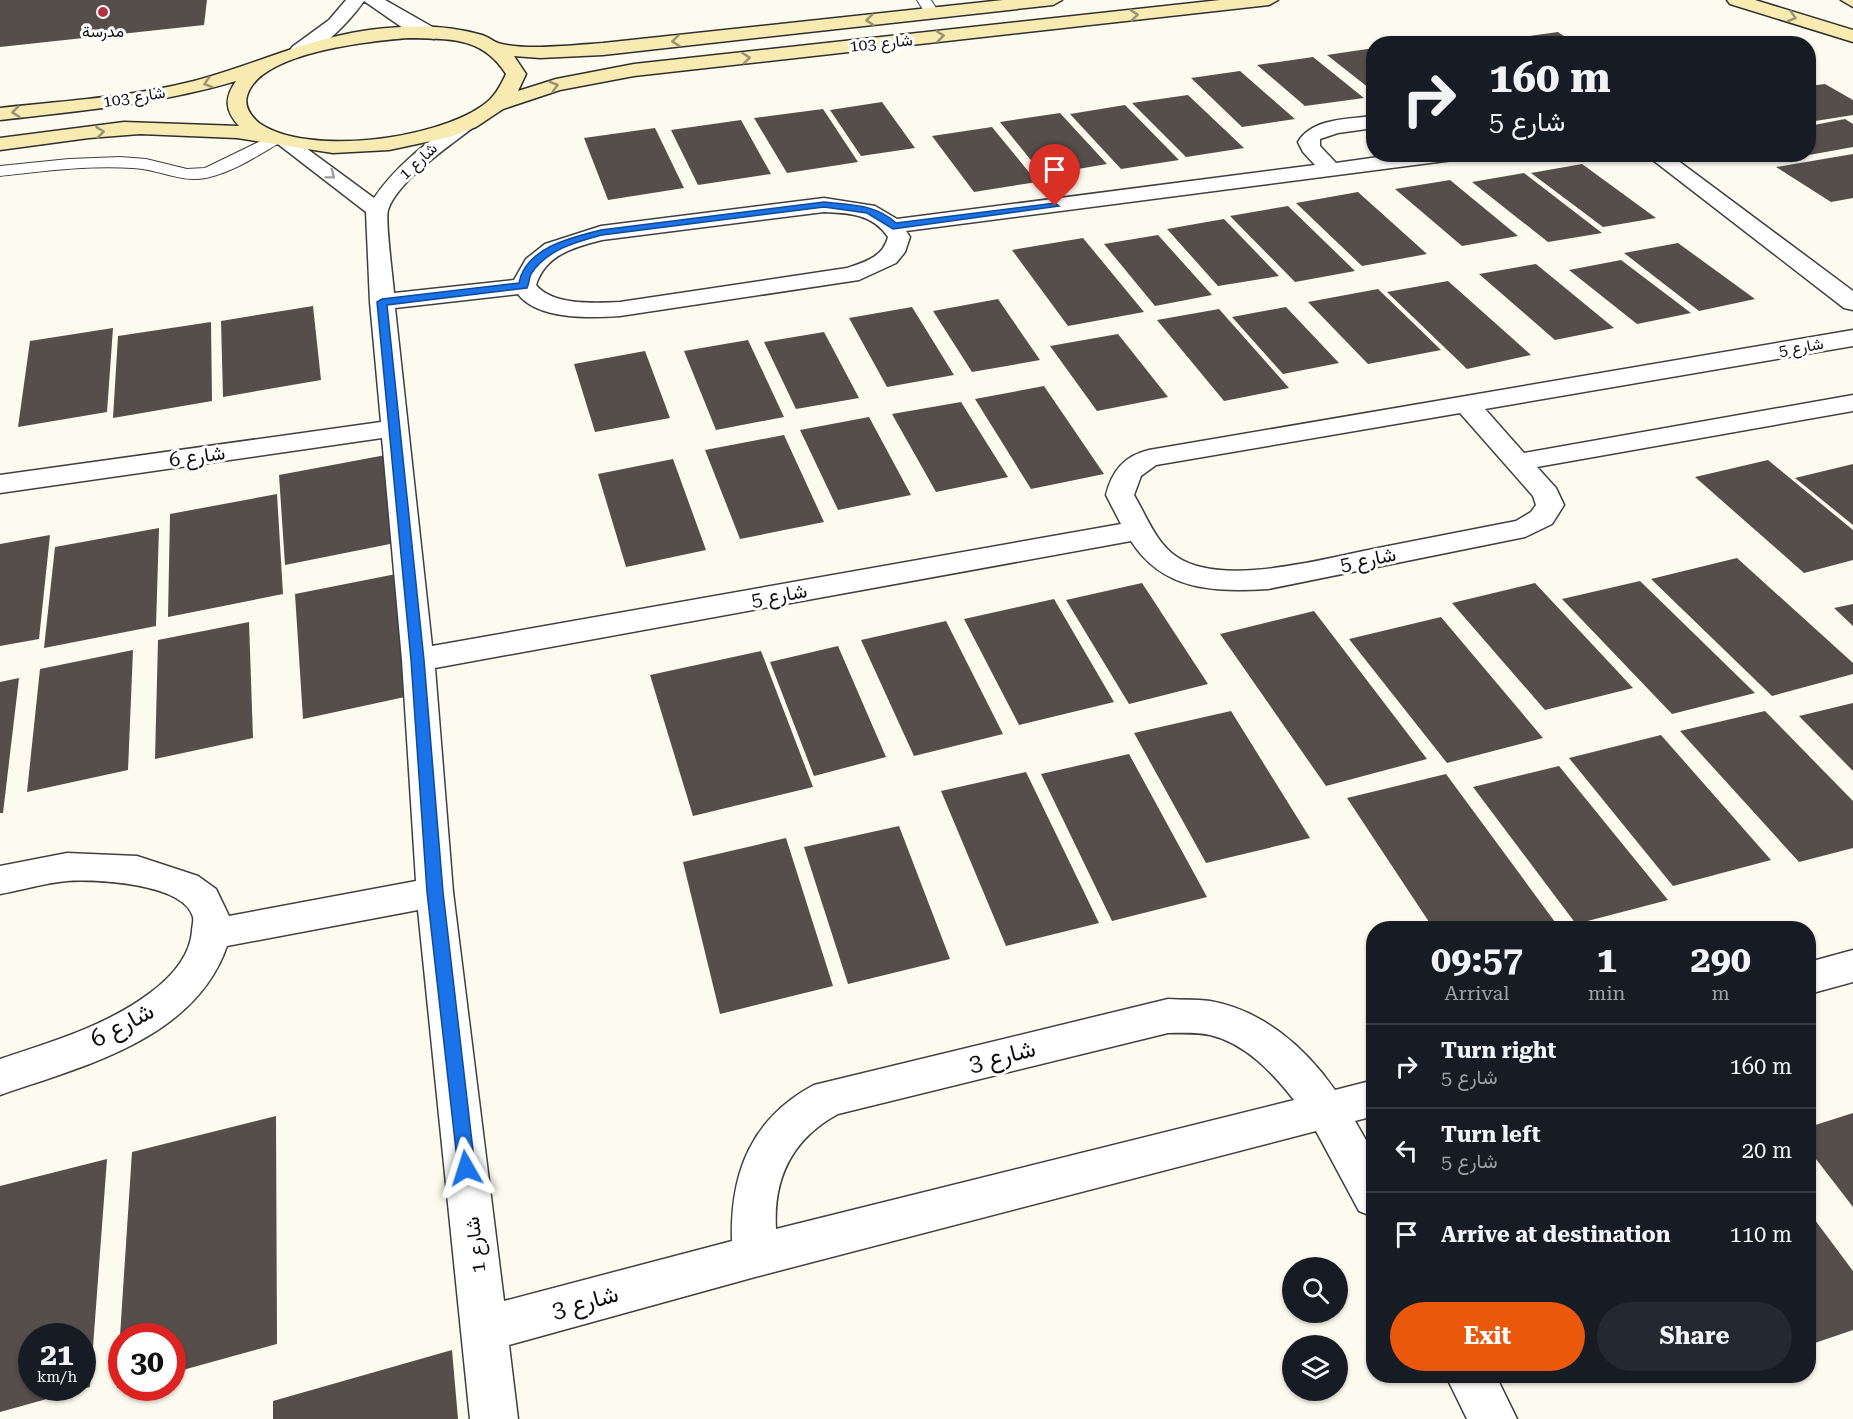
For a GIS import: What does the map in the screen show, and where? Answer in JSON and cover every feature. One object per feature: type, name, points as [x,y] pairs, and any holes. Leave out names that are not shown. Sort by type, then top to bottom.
[{"type":"street","points":[[299,51],[336,24],[348,13],[356,0]]},
{"type":"street","points":[[373,0],[410,24],[434,33]]},
{"type":"street","name":"شارع 103","points":[[0,114],[122,100],[195,87],[264,66],[299,51],[351,37],[389,33],[434,33],[470,39],[497,49],[540,52],[603,49],[928,7],[1053,0]]},
{"type":"street","name":"شارع 103","points":[[0,144],[136,128],[275,139],[322,147],[376,145],[430,135],[468,122],[498,104],[556,85],[634,70],[1269,0]]},
{"type":"street","points":[[1736,0],[1853,36]]},
{"type":"street","points":[[497,49],[507,57],[516,74],[508,94],[498,104]]},
{"type":"street","points":[[264,66],[242,85],[235,104],[243,122],[275,139],[377,210]]},
{"type":"street","name":"شارع 1","points":[[468,122],[417,160],[396,182],[377,210],[382,302],[418,660],[435,892],[494,1419]]},
{"type":"street","points":[[1331,170],[1310,148],[1308,142],[1311,135],[1334,126],[1366,123]]},
{"type":"street","points":[[893,226],[1392,162]]},
{"type":"street","points":[[1666,162],[1853,303]]},
{"type":"street","points":[[824,204],[869,210],[883,217],[893,226],[899,237],[898,247],[889,257],[874,267],[851,275],[620,309],[596,310],[550,304],[532,296],[524,286],[526,274],[550,250],[570,241],[601,232],[824,204]]},
{"type":"street","points":[[382,302],[524,286]]},
{"type":"street","name":"شارع 5","points":[[1466,404],[1546,494],[1550,505],[1542,518],[1525,528],[1268,579],[1227,581],[1196,576],[1157,557],[1120,495],[1125,474],[1135,464],[1149,458],[1853,338]]},
{"type":"street","points":[[1518,462],[1853,403]]},
{"type":"street","name":"شارع 6","points":[[0,484],[394,428]]},
{"type":"street","name":"شارع 5","points":[[418,660],[1140,530]]},
{"type":"street","points":[[0,880],[68,867],[125,867],[182,884],[201,897],[211,913],[212,934],[435,892]]},
{"type":"street","name":"شارع 6","points":[[0,1077],[62,1055],[156,1011],[190,979],[206,955],[212,934]]},
{"type":"street","points":[[1816,976],[1853,966]]},
{"type":"street","name":"شارع 3","points":[[755,1256],[753,1207],[761,1168],[782,1135],[805,1111],[829,1098],[1168,1016],[1215,1019],[1267,1043],[1295,1069],[1328,1111]]},
{"type":"street","name":"شارع 3","points":[[485,1329],[755,1256],[1366,1100]]},
{"type":"street","points":[[1328,1111],[1366,1182]]},
{"type":"street","points":[[1474,1383],[1493,1419]]},
{"type":"lane","points":[[0,171],[114,161],[141,163],[183,174],[204,173],[223,168],[275,139]]},
{"type":"building","name":"مدرسة","points":[[0,0],[207,0],[204,25],[0,47]]},
{"type":"building","points":[[1558,32],[1564,36],[1529,36]]},
{"type":"building","points":[[1366,49],[1366,86],[1327,55]]},
{"type":"building","points":[[1313,57],[1364,98],[1305,106],[1257,65]]},
{"type":"building","points":[[1240,71],[1295,119],[1242,127],[1191,78]]},
{"type":"building","points":[[1825,84],[1853,100],[1853,115],[1816,121],[1816,85]]},
{"type":"building","points":[[1188,95],[1244,148],[1186,157],[1132,103]]},
{"type":"building","points":[[882,102],[915,148],[861,156],[830,110]]},
{"type":"building","points":[[1125,105],[1179,160],[1121,169],[1070,114]]},
{"type":"building","points":[[823,109],[858,162],[787,173],[754,118]]},
{"type":"building","points":[[1060,113],[1107,164],[1043,175],[1000,122]]},
{"type":"building","points":[[1845,119],[1853,124],[1853,147],[1816,154],[1816,125]]},
{"type":"building","points":[[741,120],[771,174],[698,185],[671,130]]},
{"type":"building","points":[[992,127],[1037,182],[974,192],[932,136]]},
{"type":"building","points":[[655,128],[684,188],[608,200],[584,138]]},
{"type":"building","points":[[1853,154],[1853,198],[1831,202],[1776,167]]},
{"type":"building","points":[[1582,164],[1656,218],[1603,227],[1531,173]]},
{"type":"building","points":[[1524,173],[1602,233],[1548,242],[1472,182]]},
{"type":"building","points":[[1450,180],[1518,236],[1462,246],[1395,189]]},
{"type":"building","points":[[1358,192],[1427,254],[1362,266],[1296,203]]},
{"type":"building","points":[[1288,206],[1355,271],[1295,282],[1230,216]]},
{"type":"building","points":[[1224,219],[1279,276],[1218,286],[1167,229]]},
{"type":"building","points":[[1158,235],[1212,295],[1155,306],[1104,244]]},
{"type":"building","points":[[1083,238],[1144,312],[1068,326],[1012,250]]},
{"type":"building","points":[[1678,243],[1755,299],[1699,311],[1624,253]]},
{"type":"building","points":[[1621,260],[1691,313],[1637,324],[1569,270]]},
{"type":"building","points":[[1536,264],[1614,328],[1555,340],[1479,274]]},
{"type":"building","points":[[1448,281],[1531,355],[1467,369],[1387,292]]},
{"type":"building","points":[[1378,289],[1441,350],[1368,364],[1308,302]]},
{"type":"building","points":[[998,299],[1040,360],[972,372],[933,311]]},
{"type":"building","points":[[313,306],[321,380],[223,397],[221,321]]},
{"type":"building","points":[[912,307],[954,375],[887,387],[849,318]]},
{"type":"building","points":[[1286,307],[1339,363],[1283,374],[1232,317]]},
{"type":"building","points":[[1219,309],[1289,388],[1224,401],[1157,320]]},
{"type":"building","points":[[211,322],[212,401],[113,418],[118,336]]},
{"type":"building","points":[[113,328],[107,412],[18,427],[30,341]]},
{"type":"building","points":[[824,332],[859,398],[796,409],[764,342]]},
{"type":"building","points":[[1118,334],[1168,397],[1097,411],[1050,346]]},
{"type":"building","points":[[748,340],[784,417],[716,430],[684,351]]},
{"type":"building","points":[[645,351],[670,418],[595,432],[574,364]]},
{"type":"building","points":[[1044,386],[1104,474],[1031,489],[975,399]]},
{"type":"building","points":[[961,402],[1008,477],[936,492],[892,414]]},
{"type":"building","points":[[869,417],[911,495],[838,510],[800,430]]},
{"type":"building","points":[[784,435],[824,522],[740,539],[705,450]]},
{"type":"building","points":[[391,454],[400,542],[285,565],[279,475]]},
{"type":"building","points":[[673,459],[706,550],[626,567],[598,474]]},
{"type":"building","points":[[1768,460],[1853,530],[1853,560],[1804,573],[1695,477]]},
{"type":"building","points":[[1853,464],[1853,525],[1795,478]]},
{"type":"building","points":[[277,494],[283,594],[168,617],[170,514]]},
{"type":"building","points":[[159,528],[156,626],[44,648],[55,547]]},
{"type":"building","points":[[50,535],[39,639],[0,646],[0,544]]},
{"type":"building","points":[[1737,558],[1853,663],[1853,674],[1772,696],[1651,579]]},
{"type":"building","points":[[396,574],[414,695],[303,719],[295,594]]},
{"type":"building","points":[[1640,581],[1755,693],[1672,714],[1562,599]]},
{"type":"building","points":[[1142,583],[1208,684],[1129,704],[1066,600]]},
{"type":"building","points":[[1535,583],[1633,688],[1545,710],[1452,603]]},
{"type":"building","points":[[1054,599],[1114,702],[1019,725],[964,619]]},
{"type":"building","points":[[1853,604],[1853,626],[1834,608]]},
{"type":"building","points":[[1314,611],[1427,759],[1326,786],[1220,634]]},
{"type":"building","points":[[1441,617],[1543,738],[1447,763],[1349,639]]},
{"type":"building","points":[[946,621],[1003,734],[914,756],[861,640]]},
{"type":"building","points":[[249,622],[253,738],[155,759],[158,640]]},
{"type":"building","points":[[838,646],[886,757],[814,776],[770,662]]},
{"type":"building","points":[[133,650],[128,770],[27,792],[40,669]]},
{"type":"building","points":[[761,651],[813,787],[693,816],[650,675]]},
{"type":"building","points":[[19,678],[3,813],[0,813],[0,682]]},
{"type":"building","points":[[1853,703],[1853,771],[1799,716]]},
{"type":"building","points":[[1231,711],[1310,838],[1206,863],[1134,733]]},
{"type":"building","points":[[1765,711],[1853,801],[1853,848],[1799,862],[1680,731]]},
{"type":"building","points":[[1661,735],[1771,860],[1673,886],[1569,758]]},
{"type":"building","points":[[1129,754],[1207,897],[1112,921],[1041,774]]},
{"type":"building","points":[[1559,766],[1668,900],[1588,921],[1574,921],[1473,787]]},
{"type":"building","points":[[1026,772],[1099,923],[1006,946],[941,791]]},
{"type":"building","points":[[1446,774],[1554,921],[1428,921],[1347,798]]},
{"type":"building","points":[[899,826],[950,959],[848,984],[804,847]]},
{"type":"building","points":[[786,838],[833,986],[720,1014],[683,862]]},
{"type":"building","points":[[1853,1113],[1853,1207],[1816,1159],[1816,1125]]},
{"type":"building","points":[[276,1116],[277,1344],[186,1369],[186,1323],[121,1323],[132,1152]]},
{"type":"building","points":[[107,1159],[95,1323],[18,1323],[18,1401],[40,1401],[0,1412],[0,1186]]},
{"type":"building","points":[[1816,1221],[1853,1271],[1853,1330],[1816,1343]]},
{"type":"building","points":[[452,1350],[458,1419],[273,1419],[273,1401]]},
{"type":"place","name":"مدرسة","points":[[103,12]]},
{"type":"route","points":[[466,1168],[435,892],[418,660],[382,302],[524,286],[526,274],[534,263],[550,250],[570,241],[601,232],[824,204],[869,210],[883,217],[893,226],[1055,206]]}]
